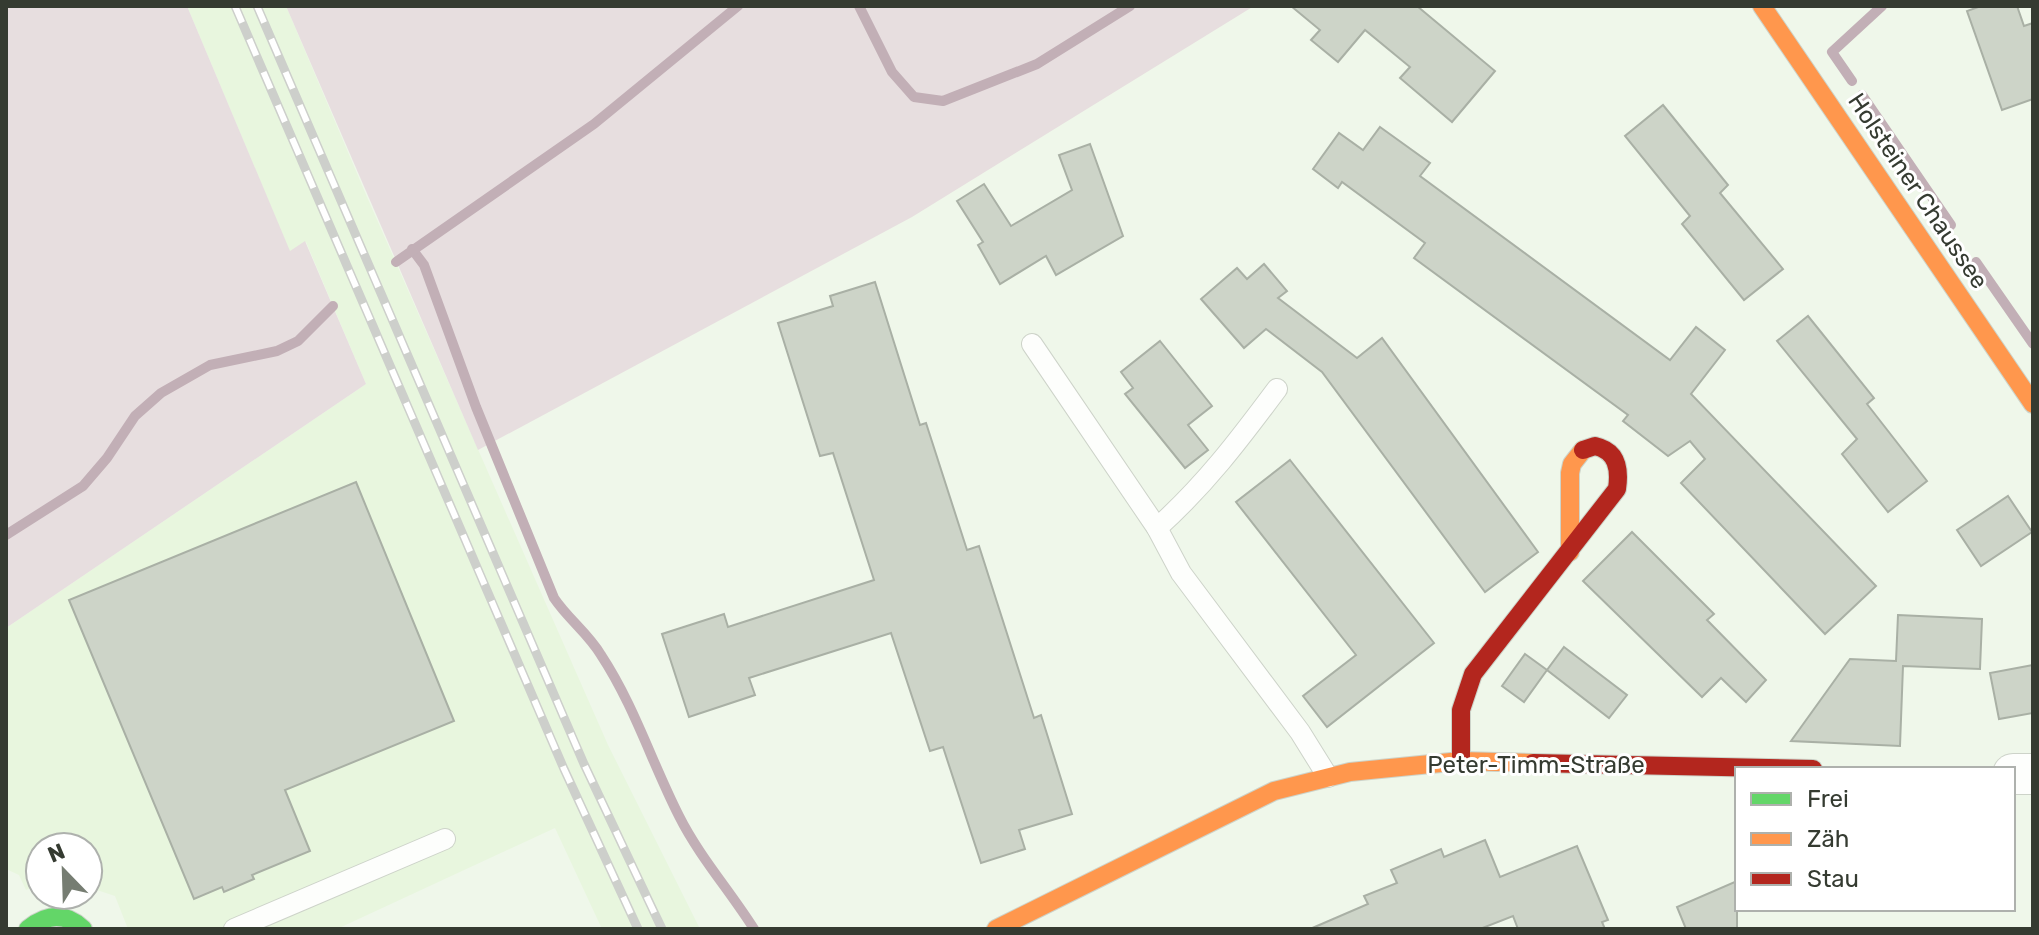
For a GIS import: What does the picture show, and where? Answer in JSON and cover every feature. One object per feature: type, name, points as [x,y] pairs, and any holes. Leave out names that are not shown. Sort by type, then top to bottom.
[{"type":"street","name":"Holsteiner Chaussee","points":[[1762,6],[2033,404]]},
{"type":"street","points":[[1461,761],[1461,710],[1473,674],[1570,552],[1617,489],[1622,474],[1618,460],[1598,445],[1585,449],[1574,459],[1569,473],[1570,552]]},
{"type":"street","name":"Peter-Timm-Straße","points":[[1000,928],[1274,791],[1350,772],[1461,761],[1735,767]]},
{"type":"street","points":[[28,929],[50,915],[65,916],[83,929]]},
{"type":"lane","points":[[1032,344],[1157,528],[1181,573],[1300,732],[1328,777]]},
{"type":"lane","points":[[1157,528],[1194,494],[1236,445],[1277,389]]},
{"type":"lane","points":[[234,929],[445,839]]},
{"type":"shaded area","points":[[6,6],[187,6],[290,251],[305,241],[366,384],[6,628]]},
{"type":"shaded area","points":[[187,6],[286,6],[608,745],[700,929],[602,929],[555,828],[337,929],[128,929],[115,896],[104,892],[104,831],[24,831],[24,886],[19,875],[6,869],[6,628],[366,384],[306,242],[290,252]]},
{"type":"shaded area","points":[[286,6],[1254,6],[912,217],[478,450]]},
{"type":"building","points":[[1291,6],[1417,6],[1495,71],[1452,122],[1400,78],[1410,67],[1365,30],[1338,62],[1311,40],[1320,30]]},
{"type":"building","points":[[1981,6],[2017,6],[2024,26],[2033,23],[2033,99],[2002,110],[1967,11]]},
{"type":"building","points":[[1663,105],[1728,185],[1720,193],[1783,269],[1744,300],[1682,224],[1690,216],[1625,136]]},
{"type":"building","points":[[1380,127],[1430,163],[1420,176],[1670,360],[1696,327],[1725,350],[1691,394],[1876,586],[1825,634],[1681,483],[1705,459],[1690,441],[1668,456],[1623,421],[1628,415],[1414,258],[1425,243],[1342,182],[1338,188],[1313,169],[1339,133],[1363,150]]},
{"type":"building","points":[[1090,144],[1123,236],[1056,275],[1046,256],[1000,284],[978,245],[983,242],[957,201],[984,184],[1011,226],[1072,190],[1059,155]]},
{"type":"building","points":[[1264,264],[1287,291],[1278,298],[1357,358],[1382,338],[1538,552],[1485,592],[1322,372],[1266,329],[1244,348],[1201,299],[1237,268],[1247,279]]},
{"type":"building","points":[[875,282],[920,425],[926,423],[967,550],[979,546],[1034,718],[1041,715],[1072,814],[1019,830],[1025,849],[981,863],[943,747],[930,751],[891,633],[749,678],[755,695],[689,717],[662,634],[724,614],[728,627],[874,580],[833,453],[820,456],[778,323],[833,306],[830,296]]},
{"type":"building","points":[[1808,316],[1874,398],[1867,404],[1927,481],[1888,512],[1842,454],[1857,439],[1777,341]]},
{"type":"building","points":[[1160,341],[1212,406],[1188,425],[1208,450],[1185,468],[1125,394],[1133,388],[1121,372]]},
{"type":"building","points":[[1290,460],[1434,643],[1327,727],[1303,696],[1356,655],[1236,502]]},
{"type":"building","points":[[356,482],[454,721],[285,790],[310,851],[252,875],[254,879],[224,892],[222,887],[194,899],[69,600]]},
{"type":"building","points":[[2008,496],[2032,532],[1981,566],[1957,530]]},
{"type":"building","points":[[1632,532],[1714,614],[1707,620],[1766,680],[1746,702],[1721,678],[1702,697],[1583,581]]},
{"type":"building","points":[[1898,615],[1982,619],[1980,669],[1903,666],[1900,746],[1791,741],[1850,659],[1896,661]]},
{"type":"building","points":[[1564,647],[1627,695],[1609,718],[1547,670]]},
{"type":"building","points":[[1525,654],[1547,670],[1524,702],[1502,686]]},
{"type":"building","points":[[2033,665],[2033,713],[1999,719],[1990,673]]},
{"type":"building","points":[[1485,840],[1500,877],[1577,846],[1608,920],[1602,922],[1605,929],[1518,929],[1513,916],[1480,929],[1310,929],[1368,904],[1364,896],[1397,883],[1391,870],[1441,849],[1444,857]]},
{"type":"building","points":[[1735,882],[1737,929],[1686,929],[1677,907]]},
{"type":"waterway","points":[[396,262],[594,124],[738,6]]},
{"type":"waterway","points":[[859,6],[892,72],[914,97],[943,101],[1037,64],[1130,6]]},
{"type":"waterway","points":[[1852,81],[1832,52],[1882,6]]},
{"type":"waterway","points":[[1862,95],[1951,225]]},
{"type":"waterway","points":[[412,249],[424,265],[476,407],[554,598],[596,647],[613,674],[687,831],[754,929]]},
{"type":"waterway","points":[[1976,262],[2033,344]]},
{"type":"waterway","points":[[6,535],[83,486],[107,458],[135,416],[161,393],[210,365],[277,351],[298,341],[333,306]]},
{"type":"railway","points":[[235,6],[564,769],[638,929]]},
{"type":"railway","points":[[257,6],[584,764],[662,929]]},
{"type":"traffic: fast","points":[[28,929],[42,920],[56,917],[69,920],[83,929]]},
{"type":"traffic: slow","points":[[1762,6],[2033,404]]},
{"type":"traffic: slow","points":[[1570,552],[1570,473],[1572,464],[1583,450]]},
{"type":"traffic: slow","points":[[996,929],[1274,791],[1350,772],[1461,761],[1533,763]]},
{"type":"traffic: jam","points":[[1461,761],[1461,710],[1473,674],[1617,489],[1617,468],[1608,452],[1595,446],[1583,450]]},
{"type":"traffic: jam","points":[[1533,763],[1735,767]]}]
